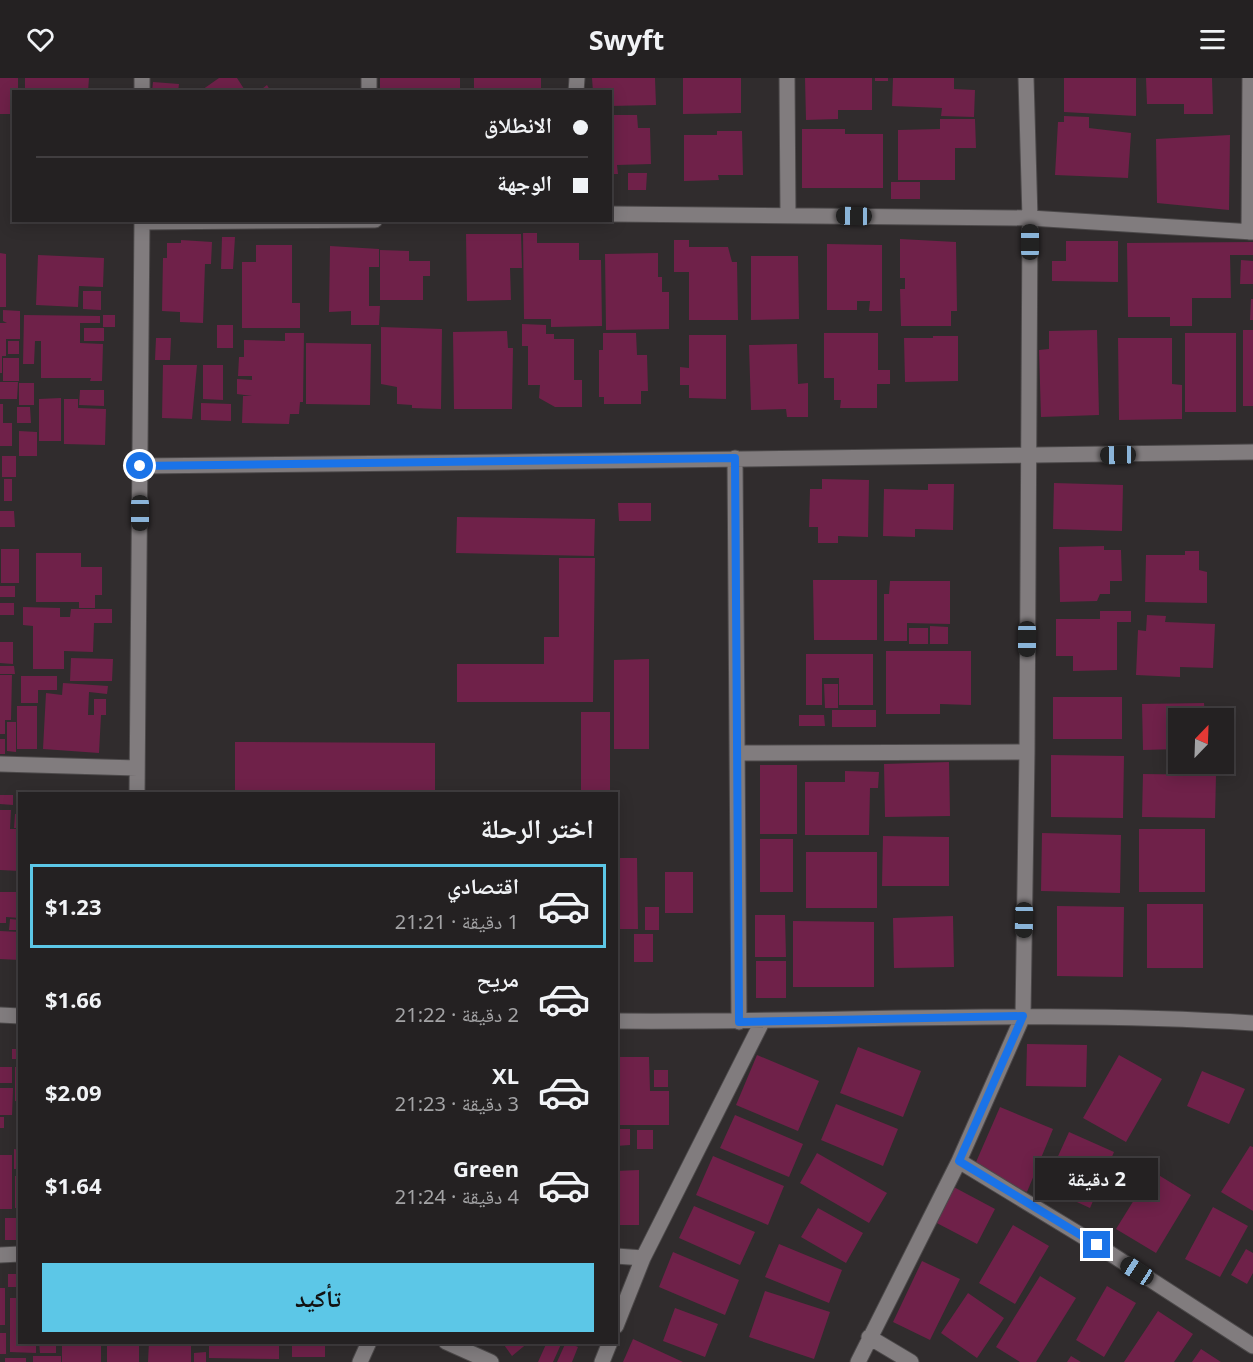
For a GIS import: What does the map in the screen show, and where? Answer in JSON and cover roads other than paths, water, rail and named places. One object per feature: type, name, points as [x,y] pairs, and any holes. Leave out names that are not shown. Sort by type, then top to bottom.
[{"type":"street","points":[[787,78],[788,215]]},
{"type":"street","points":[[858,1362],[959,1161],[1023,1016],[1028,752],[1027,457],[1030,218],[1026,78]]},
{"type":"street","points":[[612,214],[1030,218],[1251,232],[1250,78]]},
{"type":"street","points":[[137,792],[142,222]]},
{"type":"street","points":[[140,466],[735,458],[1027,457],[1253,452]]},
{"type":"street","points":[[735,458],[739,1022]]},
{"type":"street","points":[[738,753],[1028,752]]},
{"type":"street","points":[[0,764],[137,768]]},
{"type":"street","points":[[0,1015],[18,1016]]},
{"type":"street","points":[[618,1021],[762,1022],[1023,1016],[1253,1023]]},
{"type":"street","points":[[618,1321],[643,1258],[762,1022]]},
{"type":"street","points":[[959,1161],[1097,1245],[1253,1347]]},
{"type":"street","points":[[0,1255],[18,1254]]},
{"type":"street","points":[[618,1257],[643,1258]]},
{"type":"street","points":[[869,1337],[911,1362]]},
{"type":"street","points":[[360,1362],[368,1344]]},
{"type":"street","points":[[450,1344],[491,1362]]},
{"type":"street","points":[[602,1362],[609,1344]]}]
